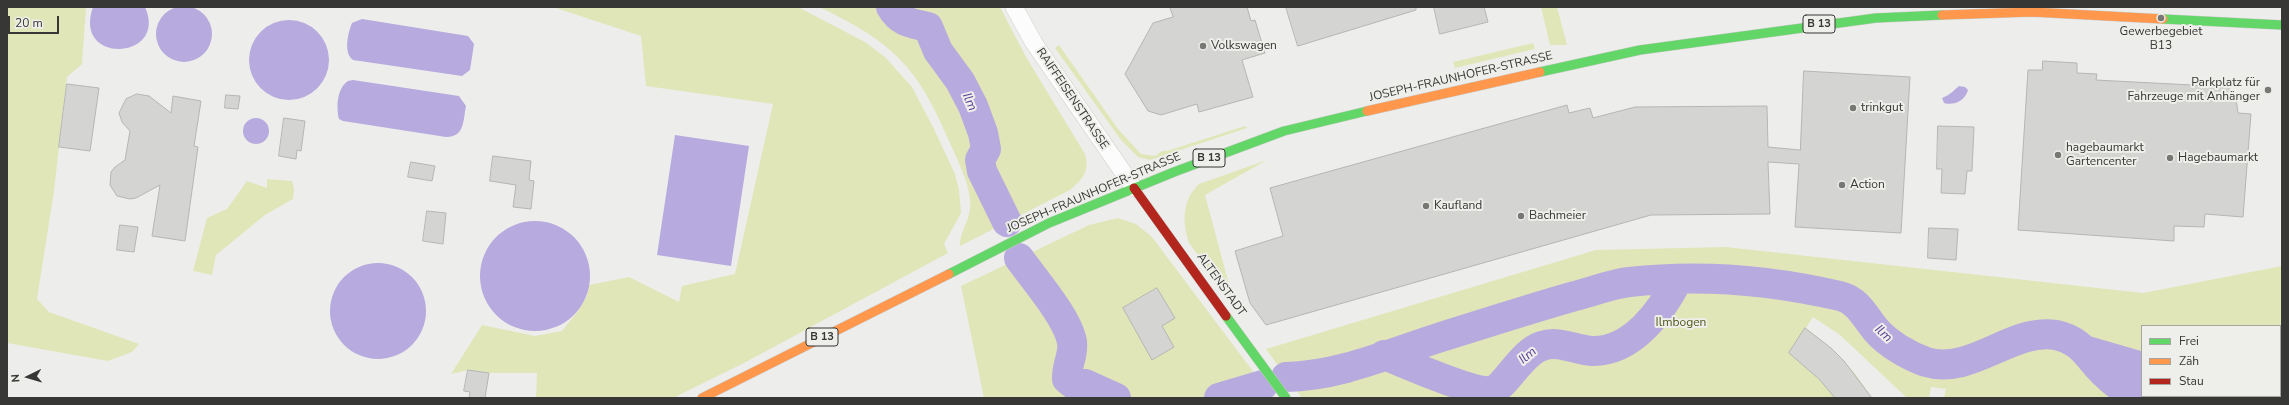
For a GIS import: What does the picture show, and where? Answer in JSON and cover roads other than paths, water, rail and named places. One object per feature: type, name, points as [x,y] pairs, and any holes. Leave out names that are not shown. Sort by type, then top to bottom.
[{"type":"main road","name":"JOSEPH-FRAUNHOFER-STRASSE","points":[[706,397],[982,255],[1048,223],[1209,158],[1300,127],[1549,69],[1685,43],[1876,18],[1938,14],[2032,12],[2282,25]]},
{"type":"main road","name":"ALTENSTADT","points":[[1134,188],[1285,396]]},
{"type":"street","name":"RAIFFEISENSTRASSE","points":[[1014,7],[1036,47],[1134,188]]},
{"type":"waterway","name":"Ilm","points":[[891,7],[898,16],[907,22],[928,27],[938,51],[960,81],[973,106],[983,133],[986,149],[980,160],[982,171],[1007,222]]},
{"type":"waterway","name":"Ilm","points":[[1019,258],[1057,310],[1069,332],[1072,347],[1067,379],[1073,384],[1085,384],[1116,398]]},
{"type":"waterway","name":"Ilm","points":[[1384,355],[1454,383],[1490,391],[1496,389],[1502,384],[1527,355],[1542,346],[1555,344],[1592,351],[1607,350],[1620,345],[1633,337],[1654,316],[1678,279]]},
{"type":"waterway","name":"Ilm","points":[[1286,377],[1325,373],[1363,363],[1438,338],[1615,284],[1655,280],[1708,279],[1761,282],[1814,290],[1846,298],[1852,301],[1876,330],[1893,345],[1926,362],[1943,365],[1959,363],[1976,358],[2024,338],[2040,334],[2056,335],[2073,341],[2079,345],[2109,378],[2121,388],[2139,398]]},
{"type":"waterway","name":"Ilm","points":[[2087,351],[2141,367]]},
{"type":"waterway","name":"Ilm","points":[[1219,398],[1263,385]]},
{"type":"place","name":"Gewerbegebiet B13","points":[[2161,18]]},
{"type":"place","name":"Volkswagen","points":[[1203,46]]},
{"type":"place","name":"Parkplatz für Fahrzeuge mit Anhänger","points":[[2268,90]]},
{"type":"place","name":"trinkgut","points":[[1853,108]]},
{"type":"place","name":"hagebaumarkt Gartencenter","points":[[2058,155]]},
{"type":"place","name":"Hagebaumarkt","points":[[2170,158]]},
{"type":"place","name":"Action","points":[[1842,185]]},
{"type":"place","name":"Kaufland","points":[[1426,206]]},
{"type":"place","name":"Bachmeier","points":[[1521,216]]},
{"type":"park label","name":"Ilmbogen","points":[[1681,323]]}]
